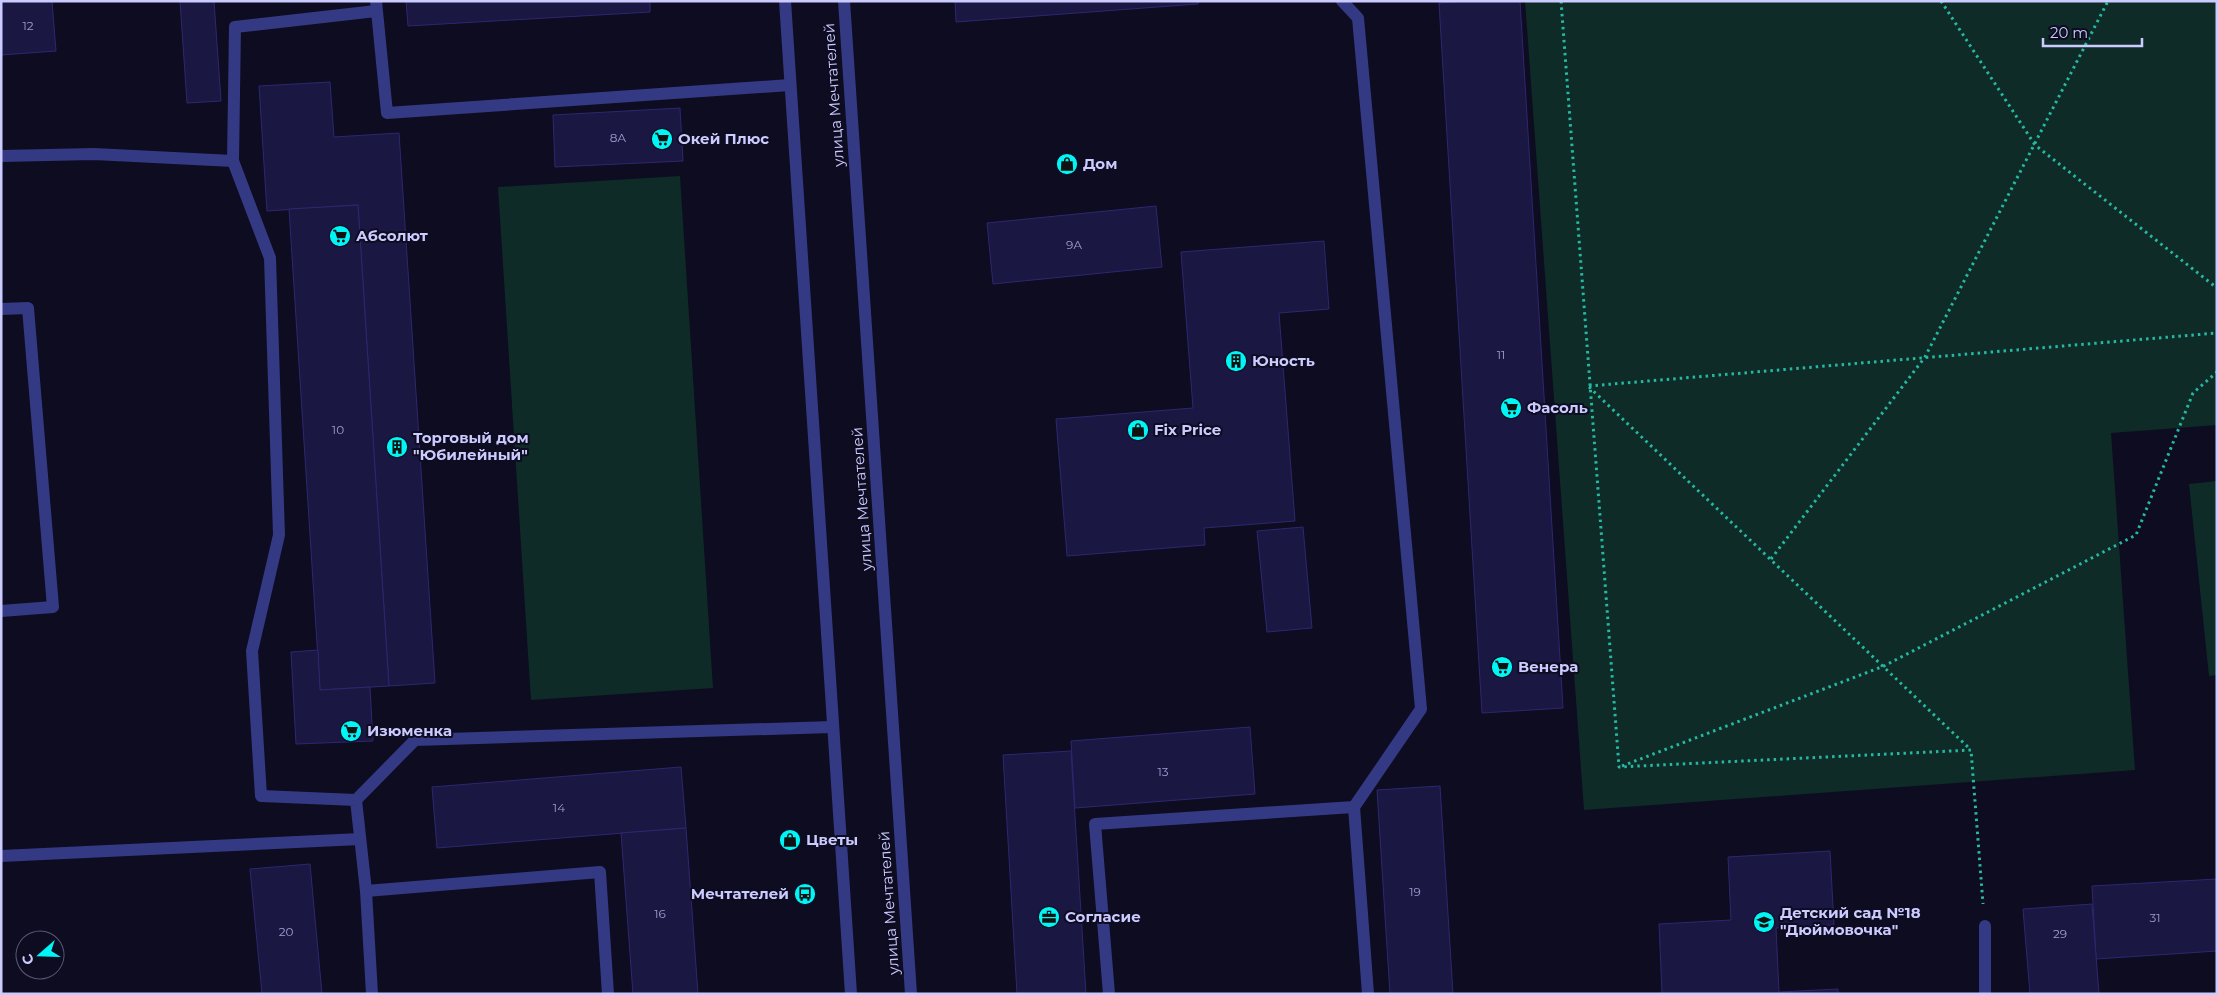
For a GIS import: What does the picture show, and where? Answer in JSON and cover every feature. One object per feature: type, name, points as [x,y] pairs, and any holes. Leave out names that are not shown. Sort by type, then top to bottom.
[{"type":"street","points":[[785,1],[851,994]]},
{"type":"street","name":"улица Мечтателей","points":[[844,1],[911,994]]},
{"type":"street","points":[[1342,1],[1358,18],[1420,709],[1354,807],[1368,994]]},
{"type":"street","points":[[790,85],[387,113],[376,6],[236,27],[233,161],[270,258],[279,535],[252,651],[261,796],[356,800],[415,740],[832,727]]},
{"type":"street","points":[[1,156],[94,154],[233,161]]},
{"type":"street","points":[[1,309],[28,308],[53,607],[1,611]]},
{"type":"street","points":[[356,800],[366,891],[372,994]]},
{"type":"street","points":[[1109,994],[1095,824],[1354,807]]},
{"type":"street","points":[[1,856],[360,839]]},
{"type":"street","points":[[366,891],[600,872],[608,994]]},
{"type":"street","points":[[1985,926],[1985,994]]},
{"type":"path","points":[[1561,1],[1619,767]]},
{"type":"path","points":[[1941,1],[2035,145],[2217,288]]},
{"type":"path","points":[[1771,560],[1925,357],[2108,1]]},
{"type":"path","points":[[1589,386],[2217,333]]},
{"type":"path","points":[[1619,767],[1884,666],[2136,535],[2193,393],[2217,372]]},
{"type":"path","points":[[1589,386],[1971,750],[1985,926]]},
{"type":"path","points":[[1619,767],[1971,750]]},
{"type":"green space","points":[[1525,1],[2217,1],[2217,425],[2111,433],[2135,770],[1584,810]]},
{"type":"green space","points":[[680,176],[713,688],[531,700],[498,187]]},
{"type":"green space","points":[[2217,481],[2217,675],[2209,676],[2189,484]]},
{"type":"building","points":[[1,1],[52,1],[56,51],[1,55]]},
{"type":"building","points":[[180,1],[214,1],[221,101],[187,103]]},
{"type":"building","points":[[406,1],[650,1],[650,12],[408,26]]},
{"type":"building","points":[[955,1],[1198,1],[1198,4],[956,22]]},
{"type":"building","points":[[1520,1],[1563,708],[1482,713],[1439,3]]},
{"type":"building","name":"Торговый дом \"Юбилейный\"","points":[[330,82],[334,137],[399,133],[435,683],[389,686],[358,205],[267,211],[259,86]]},
{"type":"building","points":[[680,108],[683,161],[555,167],[553,115]]},
{"type":"building","points":[[358,205],[389,686],[320,690],[289,209]]},
{"type":"building","points":[[1156,206],[1162,267],[993,284],[987,223]]},
{"type":"building","name":"Юность","points":[[1324,241],[1329,309],[1279,313],[1295,521],[1204,528],[1205,545],[1067,556],[1056,419],[1193,408],[1181,252]]},
{"type":"building","points":[[1303,527],[1312,628],[1267,632],[1257,531]]},
{"type":"building","points":[[318,650],[320,690],[370,687],[373,741],[296,744],[291,652]]},
{"type":"building","points":[[1250,727],[1255,794],[1075,808],[1071,741]]},
{"type":"building","points":[[1071,751],[1086,994],[1017,994],[1003,755]]},
{"type":"building","points":[[681,767],[686,828],[437,848],[432,787]]},
{"type":"building","points":[[1440,786],[1453,994],[1390,994],[1377,790]]},
{"type":"building","points":[[686,828],[698,994],[633,994],[621,833]]},
{"type":"building","name":"Детский сад №18 \"Дюймовочка\"","points":[[1830,851],[1834,925],[1776,928],[1779,992],[1838,989],[1838,994],[1662,994],[1659,924],[1731,920],[1728,857]]},
{"type":"building","points":[[310,864],[322,994],[262,994],[250,869]]},
{"type":"building","points":[[2217,879],[2217,951],[2096,959],[2092,886]]},
{"type":"building","points":[[2092,904],[2099,994],[2030,994],[2023,909]]},
{"type":"place","name":"Окей Плюс","points":[[662,139]]},
{"type":"place","name":"Дом","points":[[1067,164]]},
{"type":"place","name":"Абсолют","points":[[340,236]]},
{"type":"place","name":"Юность","points":[[1236,361]]},
{"type":"place","name":"Фасоль","points":[[1511,408]]},
{"type":"place","name":"Fix Price","points":[[1138,430]]},
{"type":"place","name":"Торговый дом \"Юбилейный\"","points":[[397,447]]},
{"type":"place","name":"Венера","points":[[1502,667]]},
{"type":"place","name":"Изюменка","points":[[351,731]]},
{"type":"place","name":"Цветы","points":[[790,840]]},
{"type":"place","name":"Мечтателей","points":[[805,894]]},
{"type":"place","name":"Согласие","points":[[1049,917]]},
{"type":"place","name":"Детский сад №18 \"Дюймовочка\"","points":[[1764,922]]}]
